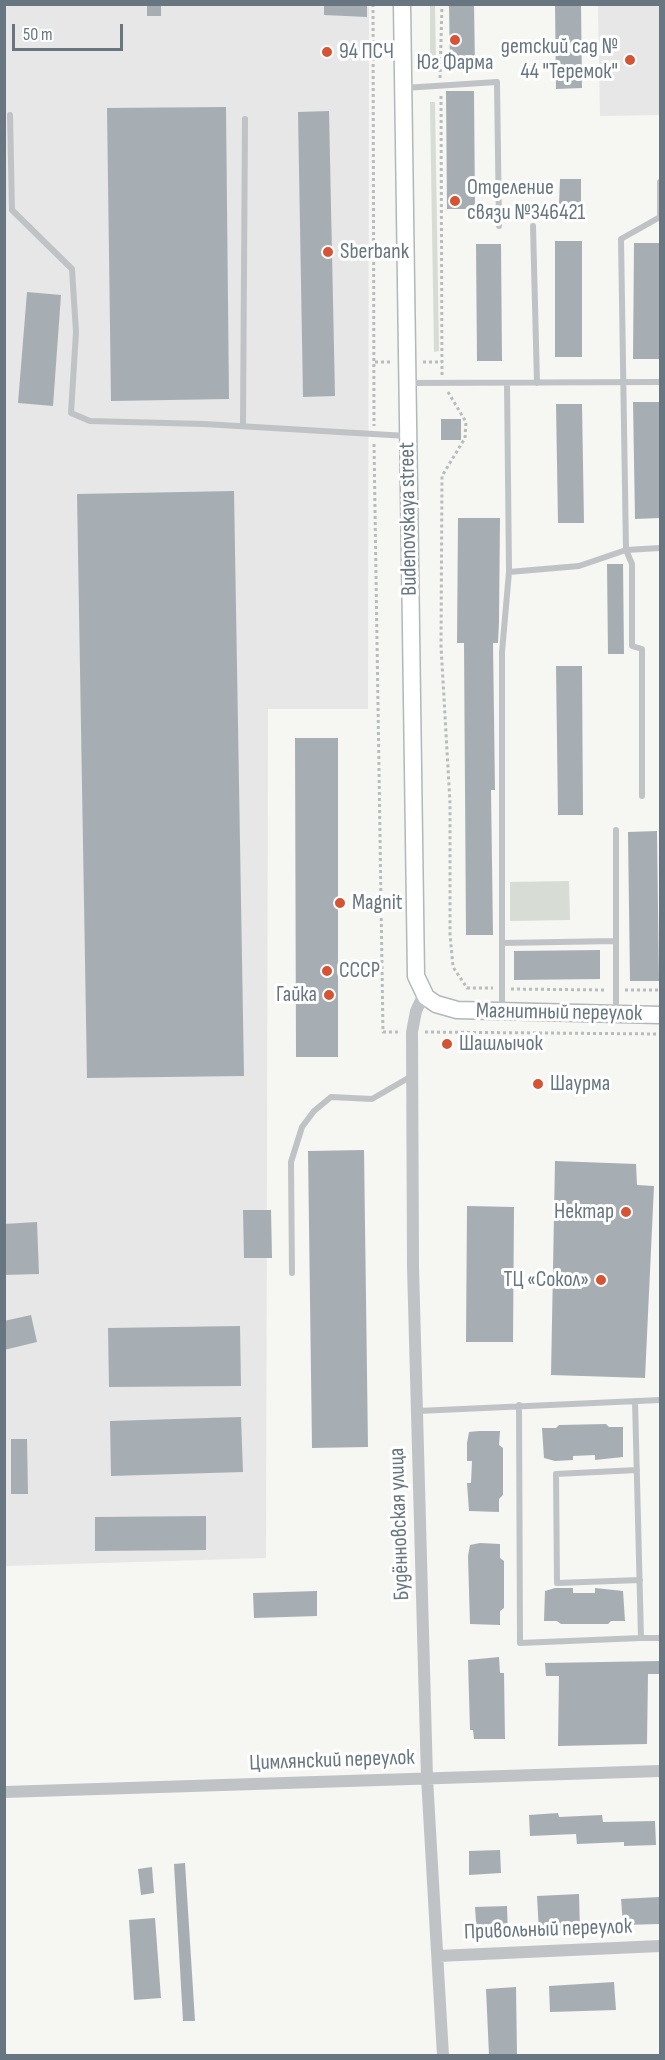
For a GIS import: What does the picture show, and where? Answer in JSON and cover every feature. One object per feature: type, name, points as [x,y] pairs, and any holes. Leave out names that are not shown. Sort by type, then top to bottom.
[{"type":"main road","name":"Budenovskaya street","points":[[402,4],[416,976],[424,994]]},
{"type":"main road","name":"Магнитный переулок","points":[[424,994],[436,1004],[456,1011],[660,1015]]},
{"type":"street","name":"Будённовская улица","points":[[424,994],[416,1011],[412,1032],[410,1077],[427,1778],[443,2055]]},
{"type":"street","name":"Цимлянский переулок","points":[[4,1792],[660,1771]]},
{"type":"street","name":"Привольный переулок","points":[[438,1956],[660,1947]]},
{"type":"lane","points":[[403,88],[497,82],[499,226]]},
{"type":"lane","points":[[10,115],[12,210],[72,269],[76,332],[71,412],[90,421],[243,426],[407,436]]},
{"type":"lane","points":[[243,426],[245,119]]},
{"type":"lane","points":[[642,796],[642,650],[632,646],[632,564],[626,549],[621,239],[660,218],[660,182]]},
{"type":"lane","points":[[533,226],[537,383]]},
{"type":"lane","points":[[406,383],[660,382]]},
{"type":"lane","points":[[502,1011],[502,652],[508,572],[507,383]]},
{"type":"lane","points":[[508,572],[579,566],[626,549],[660,548]]},
{"type":"lane","points":[[615,830],[616,1014]]},
{"type":"lane","points":[[502,943],[615,941]]},
{"type":"lane","points":[[292,1273],[291,1162],[302,1127],[314,1111],[331,1097],[372,1099],[410,1077]]},
{"type":"lane","points":[[418,1411],[660,1400]]},
{"type":"lane","points":[[635,1401],[641,1638]]},
{"type":"lane","points":[[519,1405],[520,1643],[660,1638]]},
{"type":"lane","points":[[637,1470],[556,1474],[557,1583],[640,1581]]},
{"type":"path","points":[[442,4],[442,383],[466,422],[465,438],[442,476],[441,646],[450,803],[450,934],[453,967],[467,988],[660,990]]},
{"type":"shaded area","points":[[4,5],[369,5],[368,709],[268,709],[266,1558],[5,1566]]},
{"type":"shaded area","points":[[430,5],[435,5],[436,65],[430,64]]},
{"type":"shaded area","name":"детский сад № 44 \"Теремок\"","points":[[598,5],[660,5],[660,115],[600,116]]},
{"type":"shaded area","points":[[430,102],[435,102],[439,351],[434,352]]},
{"type":"shaded area","points":[[569,881],[570,920],[510,921],[510,882]]},
{"type":"building","points":[[147,4],[161,4],[161,16],[147,16]]},
{"type":"building","points":[[324,4],[367,4],[367,17],[324,15]]},
{"type":"building","points":[[449,4],[474,4],[475,67],[450,67]]},
{"type":"building","points":[[555,4],[581,4],[582,88],[556,89]]},
{"type":"building","points":[[446,91],[474,91],[475,209],[447,209]]},
{"type":"building","points":[[226,107],[229,399],[111,401],[107,108]]},
{"type":"building","points":[[329,111],[335,396],[303,397],[298,112]]},
{"type":"building","points":[[560,179],[581,179],[581,204],[559,204]]},
{"type":"building","points":[[555,241],[582,241],[582,357],[555,357]]},
{"type":"building","points":[[634,243],[660,243],[660,359],[633,359]]},
{"type":"building","points":[[476,244],[501,244],[502,361],[477,361]]},
{"type":"building","points":[[27,292],[61,295],[53,406],[18,403]]},
{"type":"building","points":[[633,402],[659,402],[660,518],[635,519]]},
{"type":"building","points":[[556,404],[582,404],[584,523],[558,523]]},
{"type":"building","points":[[441,419],[461,419],[461,440],[441,440]]},
{"type":"building","points":[[234,491],[244,1076],[87,1078],[77,494]]},
{"type":"building","points":[[458,518],[500,518],[498,643],[493,643],[495,790],[491,790],[493,935],[466,935],[464,643],[457,643]]},
{"type":"building","points":[[607,564],[623,564],[624,654],[608,654]]},
{"type":"building","points":[[556,666],[582,666],[583,815],[558,815]]},
{"type":"building","points":[[295,738],[338,738],[338,1057],[296,1057]]},
{"type":"building","points":[[657,831],[659,981],[630,981],[628,832]]},
{"type":"building","points":[[600,950],[600,979],[514,980],[514,951]]},
{"type":"building","points":[[364,1150],[368,1447],[312,1448],[308,1151]]},
{"type":"building","name":"ТЦ «Сокол»","points":[[555,1161],[636,1164],[637,1185],[654,1186],[645,1378],[551,1375]]},
{"type":"building","points":[[467,1206],[514,1207],[513,1342],[466,1342]]},
{"type":"building","points":[[243,1210],[271,1210],[272,1258],[244,1258]]},
{"type":"building","points":[[37,1222],[39,1274],[4,1275],[4,1224]]},
{"type":"building","points":[[31,1315],[37,1342],[4,1350],[4,1321]]},
{"type":"building","points":[[240,1326],[241,1386],[109,1387],[108,1328]]},
{"type":"building","points":[[241,1417],[243,1472],[111,1476],[110,1421]]},
{"type":"building","points":[[606,1424],[609,1427],[623,1427],[623,1457],[595,1460],[595,1455],[573,1456],[573,1460],[555,1461],[544,1458],[542,1428],[556,1428],[559,1425]]},
{"type":"building","points":[[500,1431],[499,1445],[503,1448],[503,1495],[499,1499],[499,1512],[469,1511],[467,1483],[471,1483],[472,1461],[467,1461],[467,1443],[469,1432]]},
{"type":"building","points":[[11,1439],[27,1439],[28,1494],[11,1494]]},
{"type":"building","points":[[206,1516],[206,1550],[95,1551],[95,1517]]},
{"type":"building","points":[[500,1544],[500,1558],[504,1561],[504,1608],[500,1611],[500,1625],[470,1624],[468,1556],[470,1545]]},
{"type":"building","points":[[555,1588],[573,1588],[573,1593],[595,1593],[595,1588],[623,1591],[625,1621],[611,1621],[608,1624],[561,1624],[557,1621],[544,1621],[545,1591]]},
{"type":"building","points":[[317,1591],[317,1616],[254,1618],[253,1593]]},
{"type":"building","points":[[499,1657],[500,1673],[504,1673],[505,1739],[474,1739],[473,1730],[470,1730],[468,1660]]},
{"type":"building","points":[[660,1661],[660,1674],[648,1674],[647,1744],[558,1746],[559,1676],[546,1676],[545,1663]]},
{"type":"building","points":[[558,1813],[559,1817],[602,1815],[603,1822],[655,1821],[656,1845],[624,1846],[624,1842],[577,1844],[576,1834],[530,1836],[529,1815]]},
{"type":"building","points":[[500,1850],[501,1873],[469,1875],[469,1851]]},
{"type":"building","points":[[185,1863],[195,2021],[183,2021],[174,1864]]},
{"type":"building","points":[[152,1867],[154,1893],[141,1895],[138,1869]]},
{"type":"building","points":[[579,1894],[580,1930],[539,1932],[537,1896]]},
{"type":"building","points":[[659,1897],[660,1924],[623,1925],[621,1899]]},
{"type":"building","points":[[507,1906],[508,1935],[477,1936],[475,1907]]},
{"type":"building","points":[[155,1918],[161,1998],[134,2000],[129,1920]]},
{"type":"building","points":[[614,1982],[616,2010],[550,2012],[549,1986]]},
{"type":"building","points":[[516,1987],[517,2055],[489,2055],[486,1989]]},
{"type":"place","name":"Юг Фарма","points":[[455,40]]},
{"type":"place","name":"94 ПСЧ","points":[[327,52]]},
{"type":"place","name":"детский сад № 44 \"Теремок\"","points":[[630,60]]},
{"type":"place","name":"Отделение связи №346421","points":[[455,201]]},
{"type":"place","name":"Sberbank","points":[[328,252]]},
{"type":"place","name":"Magnit","points":[[340,903]]},
{"type":"place","name":"СССР","points":[[327,971]]},
{"type":"place","name":"Гайка","points":[[329,995]]},
{"type":"place","name":"Шашлычок","points":[[447,1044]]},
{"type":"place","name":"Шаурма","points":[[538,1084]]},
{"type":"place","name":"Нектар","points":[[626,1212]]},
{"type":"place","name":"ТЦ «Сокол»","points":[[601,1280]]}]
